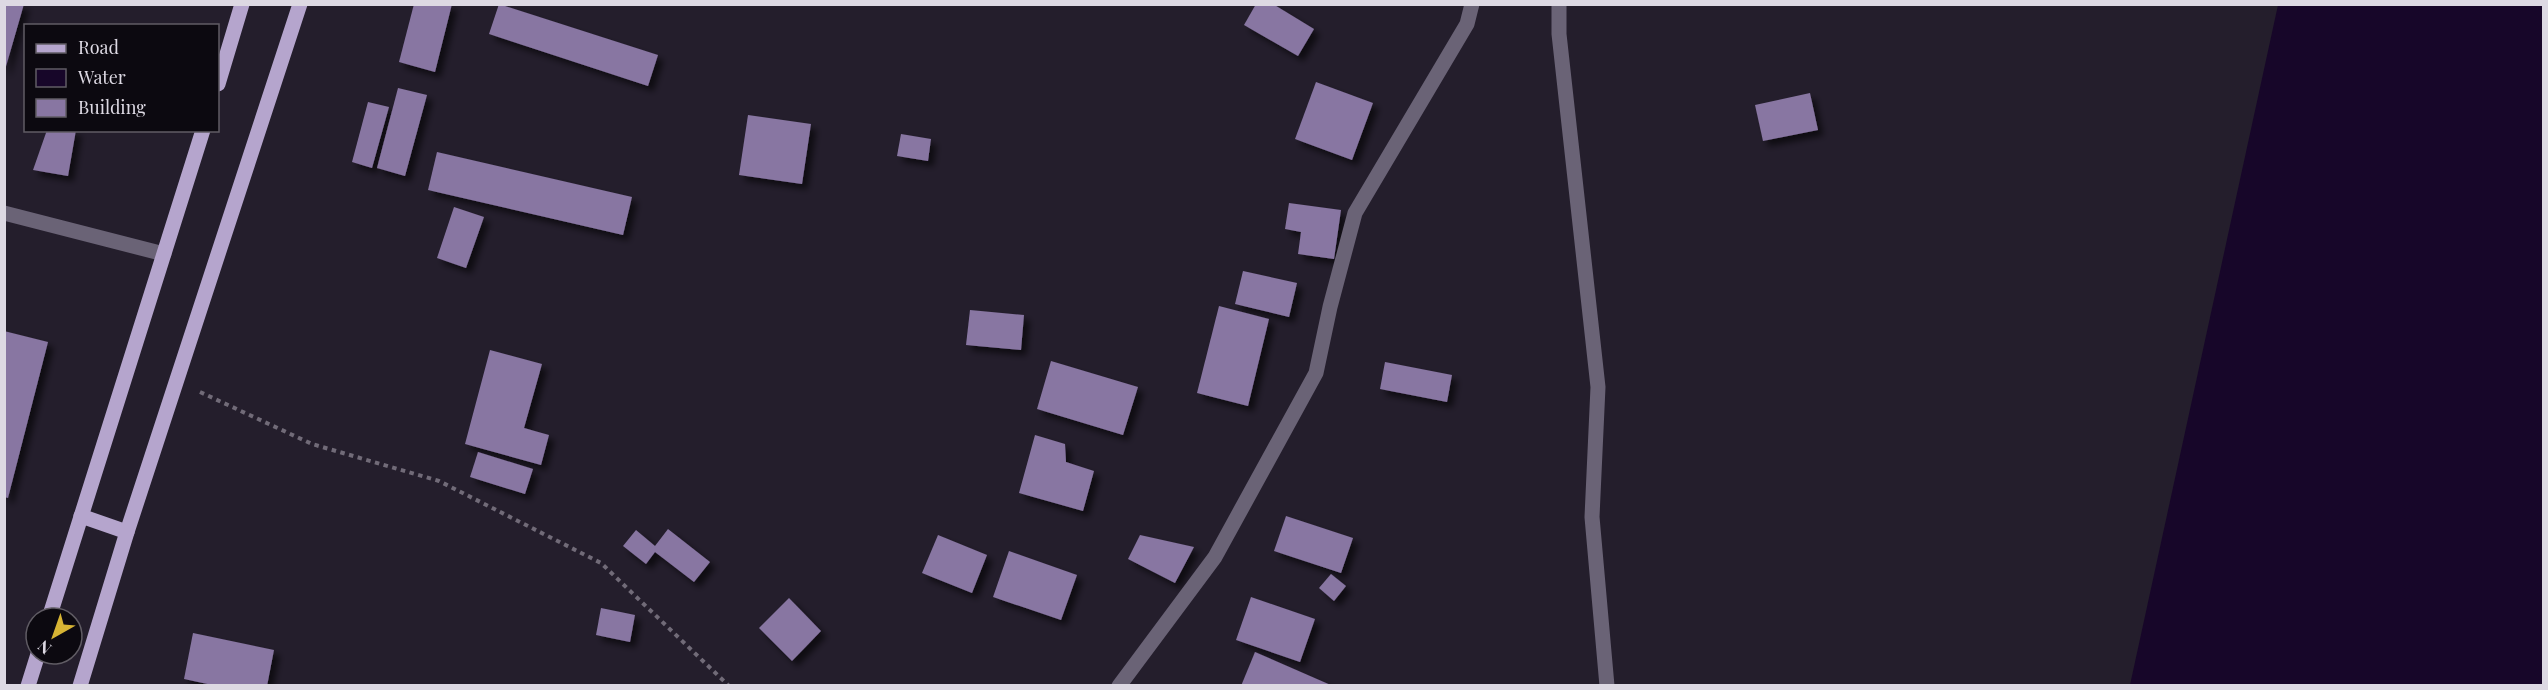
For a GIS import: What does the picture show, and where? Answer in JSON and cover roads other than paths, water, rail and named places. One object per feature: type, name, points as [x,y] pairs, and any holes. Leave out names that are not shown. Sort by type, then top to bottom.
[{"type":"main road","points":[[219,81],[242,4]]},
{"type":"main road","points":[[80,686],[127,532],[300,4]]},
{"type":"main road","points":[[53,606],[202,132]]},
{"type":"main road","points":[[81,516],[127,532]]},
{"type":"main road","points":[[28,686],[34,666]]},
{"type":"street","points":[[1119,686],[1215,557],[1316,373],[1330,307],[1355,213],[1467,24],[1472,4]]},
{"type":"street","points":[[1559,4],[1559,34],[1598,387],[1592,517],[1607,686]]},
{"type":"street","points":[[4,213],[164,254]]},
{"type":"water","points":[[2278,5],[2543,5],[2543,685],[2130,685]]}]
